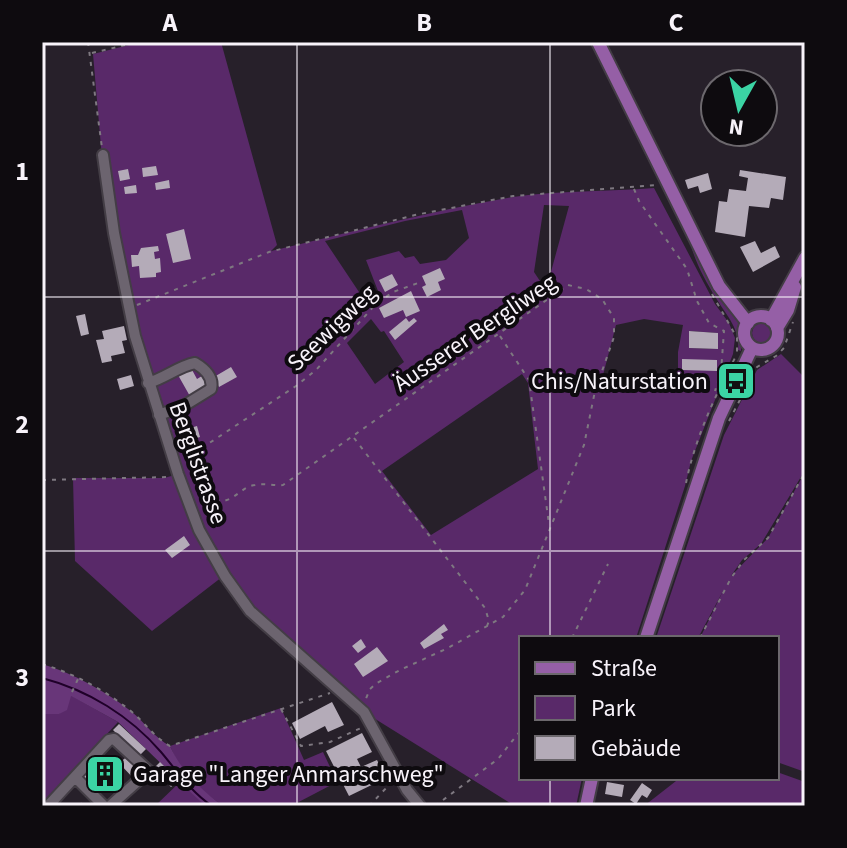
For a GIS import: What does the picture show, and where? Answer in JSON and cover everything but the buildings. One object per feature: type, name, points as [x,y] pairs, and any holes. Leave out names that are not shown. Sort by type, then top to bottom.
[{"type":"main road","points":[[598,42],[719,286],[748,323]]},
{"type":"main road","points":[[774,324],[761,317],[748,323],[744,336],[752,348],[770,348],[778,337],[774,324],[805,258]]},
{"type":"main road","points":[[647,636],[719,418],[752,348]]},
{"type":"main road","points":[[586,806],[592,780]]},
{"type":"street","name":"Berglistrasse","points":[[103,155],[128,308],[148,383],[191,514],[225,576],[250,611],[364,712],[420,806]]},
{"type":"street","points":[[148,383],[195,363],[210,376],[211,389],[185,405],[159,415]]},
{"type":"street","points":[[48,806],[109,740],[114,739],[149,771],[110,806]]},
{"type":"street","points":[[75,777],[104,806]]},
{"type":"path","points":[[88,42],[103,155]]},
{"type":"path","points":[[91,54],[138,42]]},
{"type":"path","points":[[128,308],[269,252],[415,215],[513,196],[634,188],[666,181]]},
{"type":"path","points":[[634,188],[639,201],[687,269],[697,301],[709,323],[724,331],[721,372],[714,389],[716,394]]},
{"type":"path","name":"Seewigweg","points":[[210,493],[190,457],[316,370],[376,304],[393,292],[421,282]]},
{"type":"path","name":"Äusserer Bergliweg","points":[[210,493],[217,501],[226,502],[255,485],[283,485],[568,285],[586,289],[602,299],[614,318],[614,337],[595,391],[584,445],[525,590],[516,604],[487,627],[377,683],[370,689],[364,712]]},
{"type":"path","points":[[500,335],[529,380],[549,527]]},
{"type":"path","points":[[353,436],[485,608],[489,621],[487,627]]},
{"type":"path","points":[[701,636],[731,578],[744,560],[768,538],[805,472]]},
{"type":"path","points":[[42,480],[164,478]]},
{"type":"path","points":[[573,636],[608,564]]},
{"type":"path","points":[[42,664],[79,678],[134,714],[170,746],[340,690]]},
{"type":"path","points":[[72,692],[79,678]]},
{"type":"path","points":[[281,708],[301,746],[330,742],[370,723]]},
{"type":"path","points":[[435,806],[498,759],[519,733]]},
{"type":"path","points":[[369,806],[399,775]]},
{"type":"path","points":[[92,794],[99,787],[106,786],[114,794]]},
{"type":"green space","points":[[141,42],[221,42],[277,245],[271,251],[421,215],[513,197],[654,188],[715,304],[729,323],[735,338],[733,354],[691,461],[637,636],[519,636],[519,780],[582,780],[576,806],[515,806],[364,712],[315,671],[222,577],[152,631],[75,561],[73,478],[164,478],[175,475],[127,308],[102,158],[93,54]],"holes":[[[544,205],[569,206],[546,290],[534,272]],[[462,210],[469,238],[446,260],[420,264],[414,256],[405,258],[399,251],[366,260],[378,291],[369,307],[325,241]],[[371,319],[381,332],[384,331],[404,362],[375,384],[347,343]],[[644,319],[683,325],[672,392],[602,379],[616,325]],[[689,331],[718,333],[718,349],[689,348]],[[522,374],[528,383],[538,469],[431,535],[382,471]]]},
{"type":"green space","points":[[691,245],[716,291],[740,324],[741,351],[738,350],[735,328],[705,279]]},
{"type":"green space","points":[[758,323],[766,323],[772,333],[766,343],[758,343],[752,337],[752,329]]},
{"type":"green space","points":[[781,354],[805,378],[805,470],[761,544],[742,560],[731,576],[768,538],[805,472],[805,772],[779,763],[779,636],[701,636],[723,591],[699,636],[657,636],[724,435],[757,370]]},
{"type":"green space","points":[[70,695],[118,722],[42,805],[42,714],[59,714]]},
{"type":"green space","points":[[281,708],[304,760],[323,752],[337,782],[291,806],[223,806],[200,789],[177,761],[170,746]]},
{"type":"green space","points":[[779,773],[805,782],[805,806],[644,806],[676,781],[779,780]]},
{"type":"green space","points":[[181,781],[205,806],[155,806]]},
{"type":"shaded area","points":[[42,664],[89,684],[132,712],[170,746],[192,779],[223,806],[205,806],[118,722],[71,696],[67,710],[59,714],[42,714]]},
{"type":"waterway","points":[[42,678],[92,697],[122,716],[149,739],[191,788],[212,806]]},
{"type":"place","name":"Chis/Naturstation","points":[[736,381]]},
{"type":"place","name":"Garage \"Langer Anmarschweg\"","points":[[105,774]]}]
